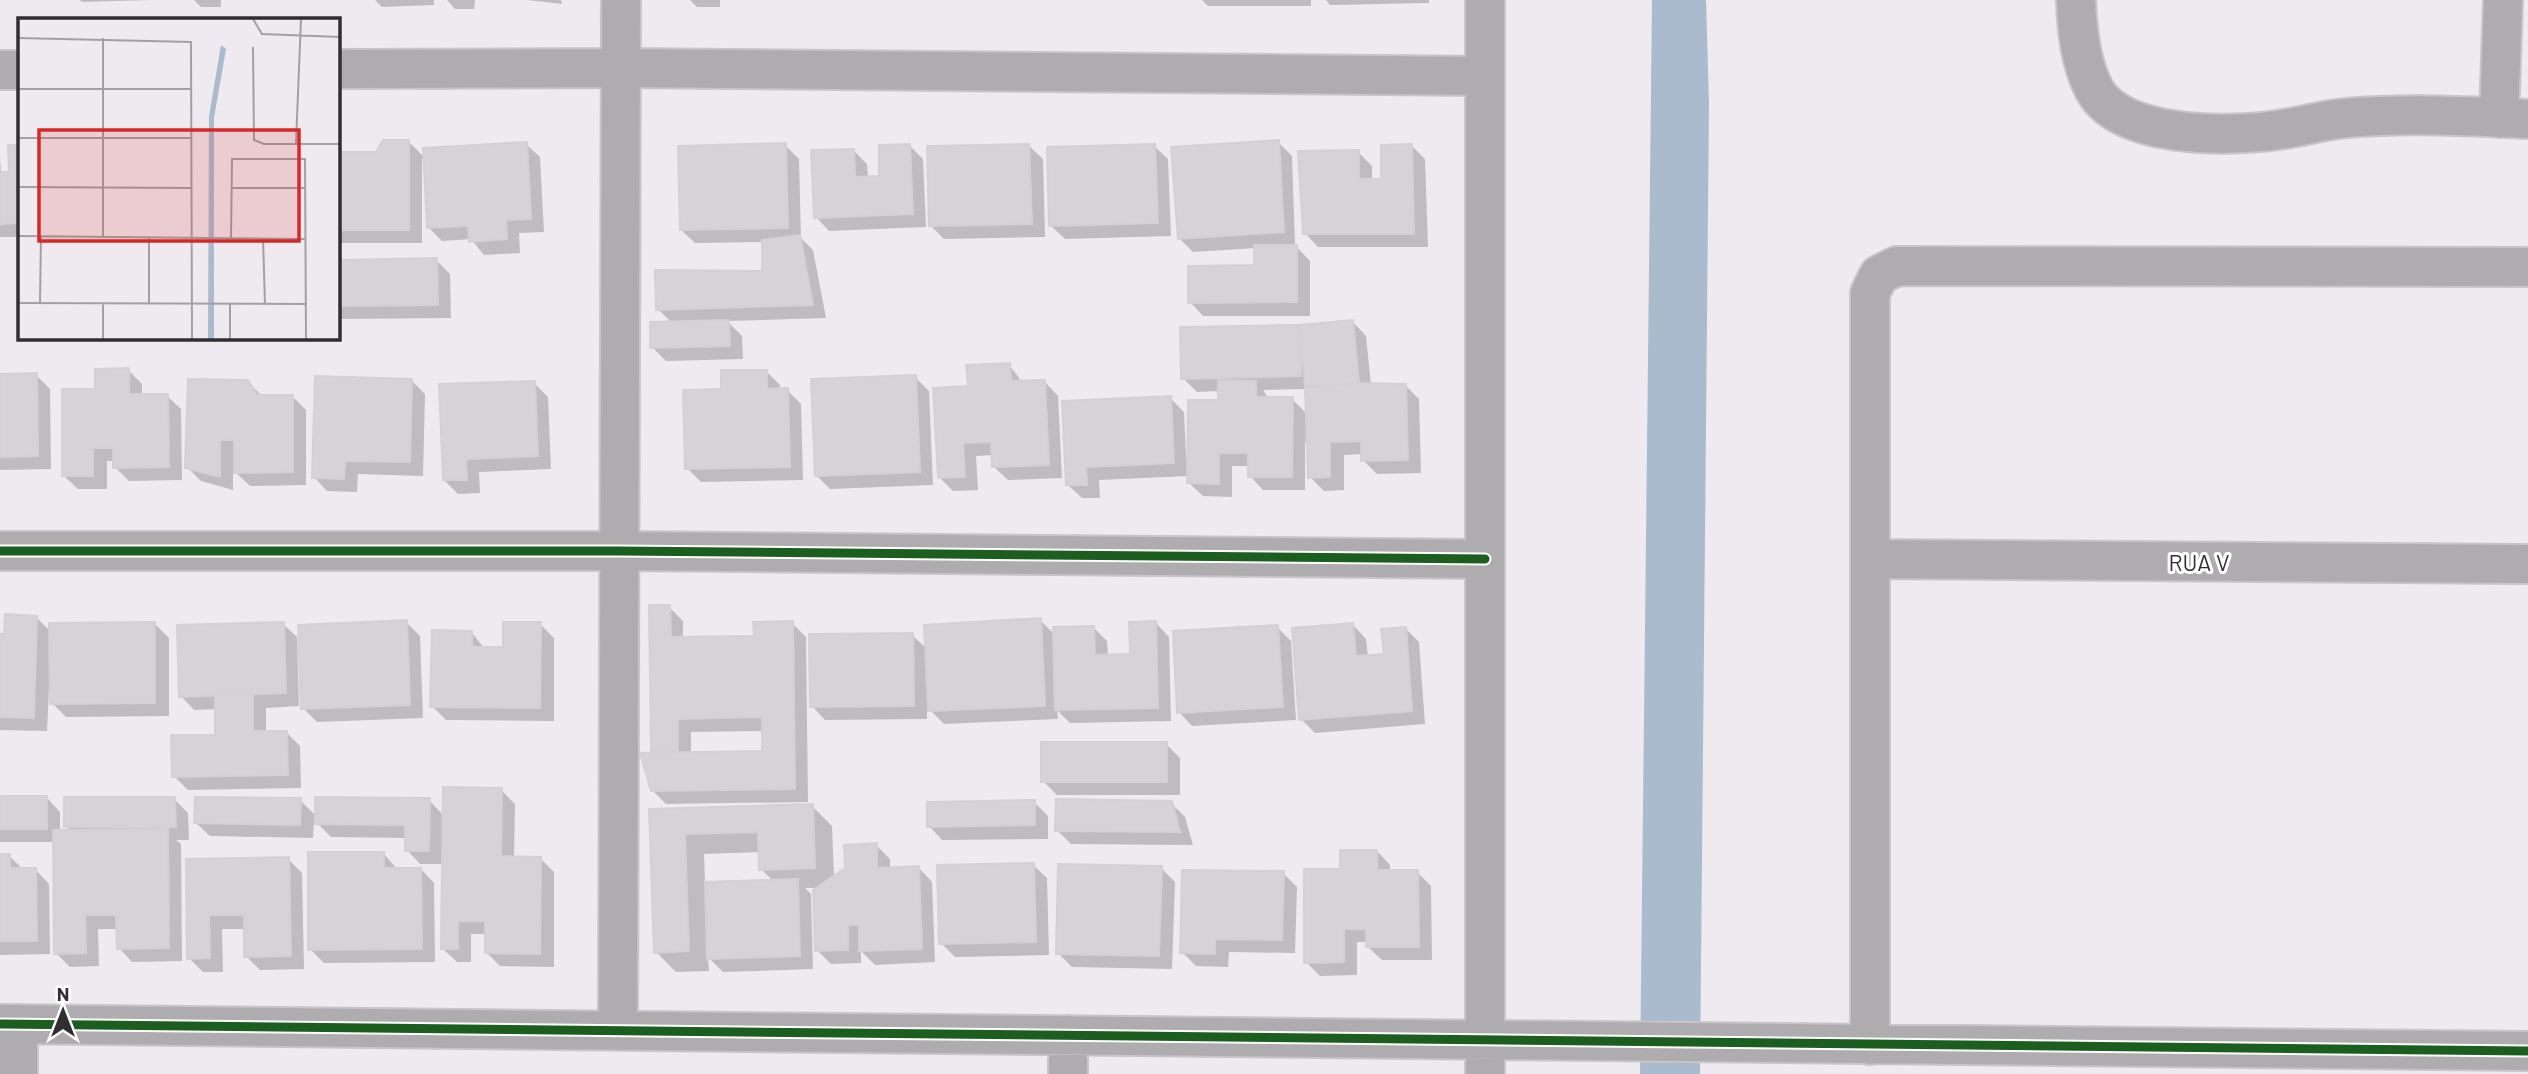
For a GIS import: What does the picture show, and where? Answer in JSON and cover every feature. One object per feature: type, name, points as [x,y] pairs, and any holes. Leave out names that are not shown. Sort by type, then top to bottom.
[{"type":"street","points":[[618,1030],[621,0]]},
{"type":"street","points":[[1485,0],[1485,1057]]},
{"type":"street","points":[[2076,0],[2082,56],[2094,90],[2114,111],[2149,126],[2191,133],[2242,132],[2388,116],[2513,118],[2504,0]]},
{"type":"street","points":[[340,69],[620,68],[1485,76]]},
{"type":"street","points":[[0,70],[18,70]]},
{"type":"street","points":[[1870,1045],[1870,293],[1879,275],[1897,266],[2528,267]]},
{"type":"street","points":[[0,551],[618,551],[1485,559]]},
{"type":"street","name":"RUA V","points":[[1870,559],[2528,564]]},
{"type":"street","points":[[18,1074],[9,1024],[1068,1035],[1485,1057],[1627,1042],[1870,1045],[2179,1061],[2528,1051]]},
{"type":"street","points":[[1068,1035],[1068,1074]]},
{"type":"water","points":[[1652,0],[1706,0],[1709,104],[1700,1074],[1640,1074]]},
{"type":"building","points":[[383,140],[409,140],[409,230],[340,230],[340,152],[376,152]]},
{"type":"building","points":[[1279,140],[1284,232],[1178,239],[1171,147]]},
{"type":"building","points":[[527,142],[531,219],[506,220],[507,239],[469,242],[468,226],[427,228],[423,148]]},
{"type":"building","points":[[786,143],[788,228],[680,230],[678,146]]},
{"type":"building","points":[[910,144],[913,214],[814,218],[811,150],[854,149],[855,177],[879,176],[879,145]]},
{"type":"building","points":[[1029,144],[1032,224],[929,226],[927,146]]},
{"type":"building","points":[[1155,144],[1158,223],[1049,226],[1047,147]]},
{"type":"building","points":[[1412,144],[1414,234],[1303,234],[1298,151],[1359,150],[1359,179],[1381,179],[1381,145]]},
{"type":"building","points":[[8,145],[18,145],[18,223],[0,224],[0,172],[9,172]]},
{"type":"building","points":[[800,235],[813,305],[656,310],[655,270],[762,271],[762,240]]},
{"type":"building","points":[[1254,245],[1297,245],[1297,302],[1188,303],[1188,266],[1254,265]]},
{"type":"building","points":[[437,258],[438,305],[340,306],[340,260]]},
{"type":"building","points":[[729,320],[730,346],[650,348],[650,322]]},
{"type":"building","points":[[1353,320],[1359,383],[1305,387],[1300,325]]},
{"type":"building","points":[[1300,325],[1301,376],[1181,379],[1180,327]]},
{"type":"building","points":[[1010,363],[1011,381],[1045,380],[1049,465],[992,467],[991,442],[963,443],[965,477],[938,478],[933,388],[968,386],[966,365]]},
{"type":"building","points":[[129,368],[129,394],[168,394],[169,467],[113,468],[113,448],[93,448],[93,476],[62,476],[62,389],[95,389],[95,369]]},
{"type":"building","points":[[721,370],[767,370],[767,389],[788,388],[790,467],[685,469],[683,390],[721,389]]},
{"type":"building","points":[[37,373],[38,456],[0,457],[0,374]]},
{"type":"building","points":[[916,375],[920,472],[815,476],[811,379]]},
{"type":"building","points":[[315,376],[412,379],[410,462],[345,461],[344,479],[312,478]]},
{"type":"building","points":[[188,379],[248,380],[257,395],[293,395],[293,472],[234,473],[234,440],[220,440],[220,477],[185,468]]},
{"type":"building","points":[[1218,380],[1256,381],[1256,397],[1293,397],[1292,477],[1248,477],[1248,453],[1219,453],[1219,484],[1187,483],[1188,400],[1218,400]]},
{"type":"building","points":[[535,381],[538,456],[466,459],[467,480],[443,480],[439,384]]},
{"type":"building","points":[[1359,383],[1406,384],[1408,460],[1361,461],[1361,441],[1330,442],[1330,477],[1308,478],[1305,387]]},
{"type":"building","points":[[1171,396],[1174,463],[1086,467],[1087,485],[1066,485],[1062,401]]},
{"type":"building","points":[[649,605],[670,605],[671,637],[754,636],[753,622],[793,621],[795,789],[651,791],[640,753],[762,751],[762,717],[678,719],[678,751],[651,751]]},
{"type":"building","points":[[5,614],[37,616],[34,718],[0,717],[0,634],[4,634]]},
{"type":"building","points":[[1041,618],[1045,706],[928,711],[924,625]]},
{"type":"building","points":[[407,620],[410,705],[301,709],[298,625]]},
{"type":"building","points":[[1156,621],[1158,708],[1055,710],[1053,627],[1094,626],[1095,655],[1130,654],[1129,622]]},
{"type":"building","points":[[155,622],[155,703],[50,704],[49,623]]},
{"type":"building","points":[[284,622],[286,693],[179,697],[177,625]]},
{"type":"building","points":[[503,622],[541,622],[540,708],[430,707],[432,630],[472,631],[472,647],[503,647]]},
{"type":"building","points":[[1353,623],[1356,656],[1384,654],[1381,629],[1406,627],[1412,711],[1299,720],[1292,628]]},
{"type":"building","points":[[1278,625],[1283,707],[1177,713],[1173,631]]},
{"type":"building","points":[[913,633],[914,706],[810,707],[809,634]]},
{"type":"building","points":[[215,695],[253,695],[253,731],[287,731],[288,775],[172,777],[171,735],[215,735]]},
{"type":"building","points":[[1041,742],[1167,742],[1167,782],[1041,782]]},
{"type":"building","points":[[443,787],[502,788],[501,856],[541,857],[540,954],[485,953],[485,921],[458,921],[458,949],[441,949]]},
{"type":"building","points":[[0,796],[47,796],[47,829],[0,829]]},
{"type":"building","points":[[64,797],[175,797],[176,827],[64,827]]},
{"type":"building","points":[[195,797],[301,798],[300,825],[194,823]]},
{"type":"building","points":[[315,797],[430,798],[429,851],[405,851],[405,825],[315,824]]},
{"type":"building","points":[[1056,799],[1172,801],[1180,832],[1055,831]]},
{"type":"building","points":[[1035,800],[1035,825],[927,827],[927,802]]},
{"type":"building","points":[[813,804],[815,868],[759,870],[758,832],[685,834],[689,951],[654,953],[649,809]]},
{"type":"building","points":[[168,829],[169,948],[117,949],[116,915],[85,915],[86,953],[54,954],[53,830]]},
{"type":"building","points":[[877,843],[877,868],[919,866],[922,949],[859,951],[859,925],[848,925],[848,950],[815,951],[813,890],[845,868],[844,845]]},
{"type":"building","points":[[1340,850],[1377,850],[1377,870],[1418,870],[1419,947],[1366,947],[1366,929],[1344,929],[1344,962],[1304,963],[1304,869],[1340,869]]},
{"type":"building","points":[[308,852],[384,852],[384,868],[421,868],[422,949],[308,950]]},
{"type":"building","points":[[0,854],[10,854],[10,868],[36,868],[37,941],[0,941]]},
{"type":"building","points":[[289,857],[291,956],[244,957],[244,915],[209,915],[210,958],[187,959],[186,859]]},
{"type":"building","points":[[1034,863],[1036,942],[939,944],[937,865]]},
{"type":"building","points":[[1058,864],[1162,866],[1159,956],[1056,954]]},
{"type":"building","points":[[1182,870],[1284,871],[1282,940],[1215,939],[1215,954],[1180,953]]},
{"type":"building","points":[[798,879],[800,956],[707,959],[705,882]]},
{"type":"cycle path","points":[[0,551],[618,551],[1485,559]]},
{"type":"cycle path","points":[[0,1024],[2528,1051]]}]
